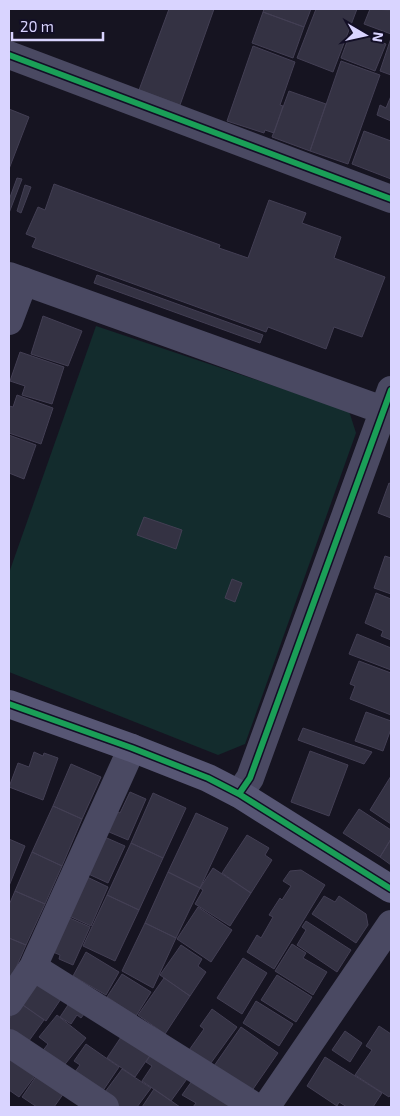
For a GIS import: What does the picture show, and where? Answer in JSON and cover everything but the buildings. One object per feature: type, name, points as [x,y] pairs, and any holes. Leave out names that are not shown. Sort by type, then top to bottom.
[{"type":"street","points":[[9,55],[391,199]]},
{"type":"street","points":[[9,321],[17,279],[389,405],[250,778],[240,794]]},
{"type":"street","points":[[9,704],[132,748],[208,778],[240,794],[391,888]]},
{"type":"street","points":[[9,1002],[33,967],[132,748]]},
{"type":"street","points":[[266,1107],[391,924]]},
{"type":"street","points":[[33,967],[256,1107]]},
{"type":"street","points":[[9,1043],[88,1102]]},
{"type":"green space","points":[[96,326],[349,411],[356,433],[245,744],[218,755],[9,672],[9,573]]},
{"type":"cycle path","points":[[9,55],[391,199]]},
{"type":"cycle path","points":[[239,794],[250,778],[391,390]]},
{"type":"cycle path","points":[[9,704],[132,748],[208,778],[239,794],[391,889]]}]
